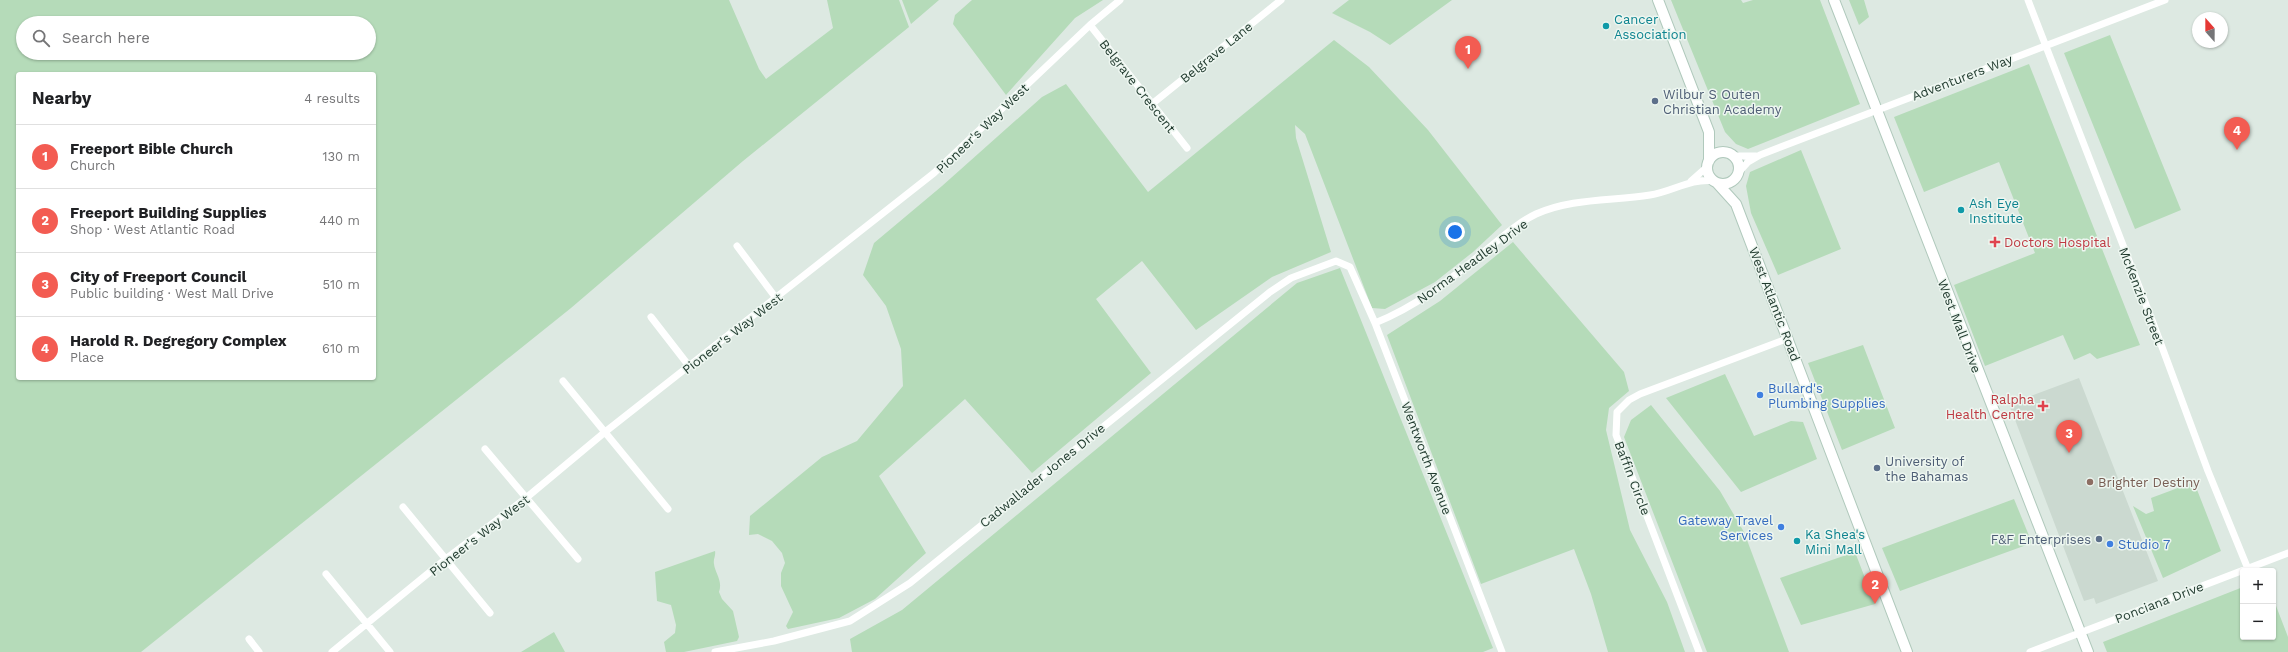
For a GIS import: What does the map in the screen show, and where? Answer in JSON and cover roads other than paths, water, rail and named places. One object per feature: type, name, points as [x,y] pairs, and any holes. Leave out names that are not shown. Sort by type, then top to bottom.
[{"type":"main road","name":"West Atlantic Road","points":[[1658,0],[1709,132],[1737,161],[1738,173],[1736,204]]},
{"type":"main road","name":"West Mall Drive","points":[[1834,0],[1878,109],[1900,172],[2088,652]]},
{"type":"main road","name":"West Atlantic Road","points":[[1709,132],[1709,175],[1736,204],[1789,338],[1907,652]]},
{"type":"main road","points":[[1708,164],[1716,154],[1731,155]]},
{"type":"main road","points":[[1716,182],[1729,183],[1738,173]]},
{"type":"street","name":"Pioneer's Way West","points":[[332,652],[447,558],[526,498],[605,432],[934,173],[1090,25],[1120,0]]},
{"type":"street","name":"Belgrave Lane","points":[[1152,104],[1281,0]]},
{"type":"street","name":"McKenzie Street","points":[[2028,0],[2152,320],[2208,471],[2248,568]]},
{"type":"street","name":"Adventurers Way","points":[[1738,173],[1748,162],[1760,155],[2165,0]]},
{"type":"street","name":"Belgrave Crescent","points":[[1090,25],[1187,148]]},
{"type":"street","name":"Adventurers Way","points":[[1731,155],[1760,155]]},
{"type":"street","name":"Norma Headley Drive","points":[[1688,183],[1708,164]]},
{"type":"street","name":"Norma Headley Drive","points":[[1375,323],[1395,315],[1442,286],[1518,224],[1536,214],[1555,207],[1651,195],[1701,180],[1716,182]]},
{"type":"street","points":[[737,246],[776,298]]},
{"type":"street","name":"Cadwallader Jones Drive","points":[[715,652],[774,641],[850,621],[910,583],[1270,292],[1291,278],[1320,266],[1336,261],[1350,266]]},
{"type":"street","name":"Wentworth Avenue","points":[[1350,266],[1375,323],[1502,652]]},
{"type":"street","points":[[650,316],[689,366]]},
{"type":"street","name":"Baffin Circle","points":[[1699,652],[1616,435],[1617,412],[1629,400],[1640,394],[1789,338]]},
{"type":"street","points":[[563,382],[668,510]]},
{"type":"street","points":[[485,449],[578,559]]},
{"type":"street","points":[[403,507],[447,558],[490,613]]},
{"type":"street","name":"Ponciana Drive","points":[[2248,568],[2288,553]]},
{"type":"street","name":"Ponciana Drive","points":[[2030,652],[2240,571]]},
{"type":"street","points":[[326,574],[368,623],[390,652]]},
{"type":"street","points":[[249,639],[259,652]]},
{"type":"place","name":"Cancer Association","points":[[1606,26]]},
{"type":"place","name":"Freeport Bible Church","points":[[1468,69]]},
{"type":"place","name":"Wilbur S Outen Christian Academy","points":[[1655,101]]},
{"type":"place","name":"Harold R. Degregory Complex","points":[[2237,150]]},
{"type":"place","name":"Ash Eye Institute","points":[[1961,210]]},
{"type":"place","name":"Doctors Hospital","points":[[1995,242]]},
{"type":"place","name":"Bullard's Plumbing Supplies","points":[[1760,395]]},
{"type":"place","name":"Ralpha Health Centre","points":[[2043,406]]},
{"type":"place","name":"City of Freeport Council","points":[[2069,453]]},
{"type":"place","name":"University of the Bahamas","points":[[1877,468]]},
{"type":"place","name":"Brighter Destiny","points":[[2090,482]]},
{"type":"place","name":"Gateway Travel Services","points":[[1781,527]]},
{"type":"place","name":"F&F Enterprises","points":[[2099,539]]},
{"type":"place","name":"Ka Shea's Mini Mall","points":[[1797,541]]},
{"type":"place","name":"Studio 7","points":[[2110,544]]},
{"type":"place","name":"Freeport Building Supplies","points":[[1875,604]]}]
